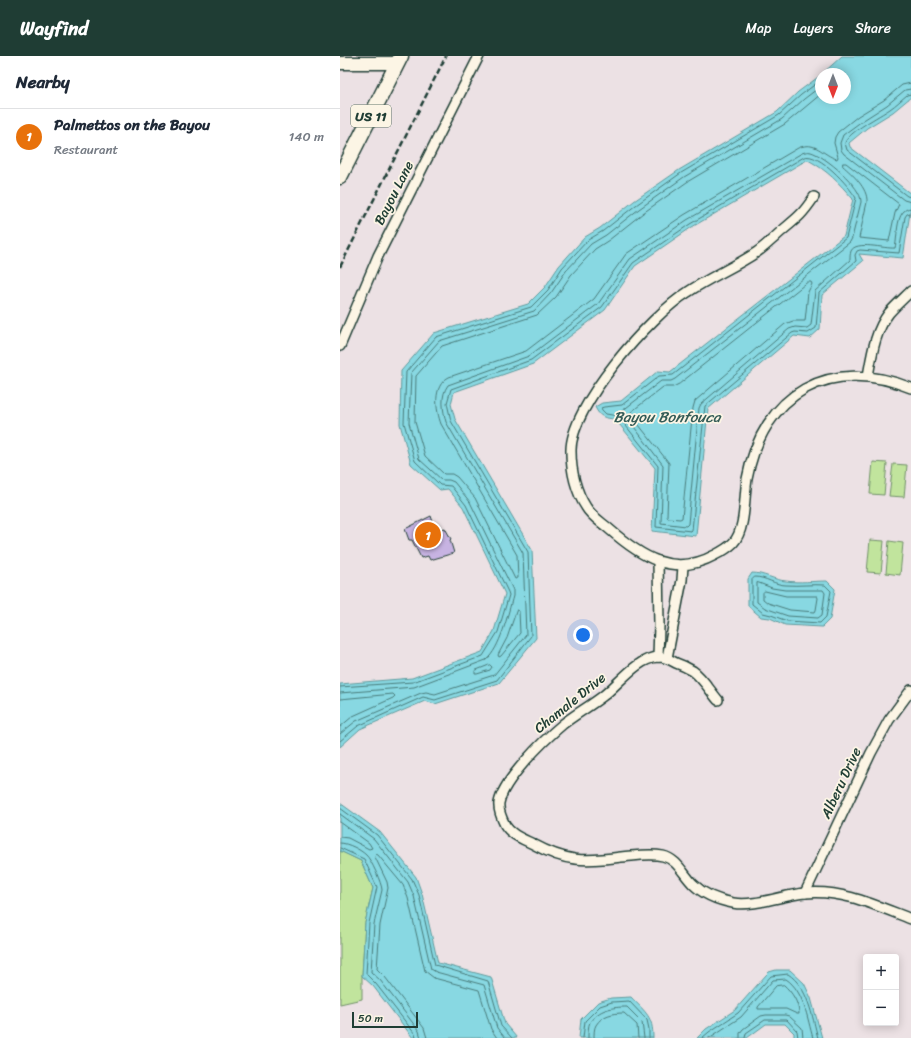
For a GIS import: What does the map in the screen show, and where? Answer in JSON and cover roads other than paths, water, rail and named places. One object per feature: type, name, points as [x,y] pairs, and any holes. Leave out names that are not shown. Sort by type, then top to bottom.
[{"type":"main road","name":"US 11","points":[[340,177],[399,59]]},
{"type":"street","name":"Bayou Lane","points":[[340,346],[378,256],[479,56]]},
{"type":"street","points":[[340,63],[399,59]]},
{"type":"street","points":[[814,197],[800,215],[758,252],[686,292],[661,313],[628,349],[594,392],[583,409],[574,432],[570,451],[580,495],[587,510],[618,537],[643,554],[658,561],[683,566],[705,560],[732,544],[736,539],[741,528],[751,461],[759,439],[772,418],[799,391],[822,381],[847,376],[868,376],[893,381],[911,388]]},
{"type":"street","points":[[868,376],[872,352],[882,323],[911,290]]},
{"type":"street","points":[[658,561],[658,657]]},
{"type":"street","points":[[667,658],[683,566]]},
{"type":"street","name":"Chamale Drive","points":[[718,700],[694,672],[667,658],[658,657],[640,663],[603,696],[562,725],[535,750],[509,781],[503,792],[498,805],[500,816],[507,828],[516,836],[546,851],[567,859],[595,861],[648,854],[664,856],[675,862],[692,883],[705,894],[735,904],[805,893],[828,893],[853,898],[911,919]]},
{"type":"street","name":"Alberu Drive","points":[[805,893],[871,753],[889,720],[911,690]]},
{"type":"water","name":"Bayou Bonfouca","points":[[842,56],[911,56],[911,97],[893,112],[867,128],[849,143],[850,147],[911,194],[911,206],[903,258],[859,254],[863,261],[822,295],[820,329],[810,338],[794,336],[708,409],[696,536],[652,531],[655,468],[615,419],[603,417],[595,407],[602,403],[621,401],[658,371],[670,372],[844,236],[853,199],[832,177],[815,164],[808,160],[805,161],[692,227],[635,266],[605,310],[533,364],[454,392],[451,404],[455,419],[532,550],[536,638],[499,683],[435,704],[425,701],[360,729],[340,747],[340,684],[412,678],[482,652],[494,631],[505,594],[463,507],[448,489],[440,490],[411,464],[400,424],[401,371],[434,333],[528,304],[545,287],[559,266],[585,237],[600,228],[634,201],[679,170],[777,112],[798,92],[815,79],[815,104],[851,104],[851,68],[829,68]]},
{"type":"water","points":[[752,573],[791,582],[827,581],[835,589],[830,619],[822,627],[785,625],[770,618],[761,617],[748,606],[748,579]]},
{"type":"water","points":[[340,803],[380,832],[416,877],[422,894],[438,963],[491,977],[505,1024],[517,1038],[413,1038],[373,986],[362,976],[365,923],[373,888],[361,861],[340,851]]},
{"type":"water","points":[[776,970],[790,970],[804,983],[811,998],[822,1038],[794,1038],[794,1033],[785,1024],[766,1024],[747,1038],[697,1038],[706,1029],[735,1010],[769,972]]},
{"type":"water","points":[[631,997],[648,1015],[652,1025],[653,1038],[579,1038],[581,1019],[598,1002],[611,998]]},
{"type":"railway","points":[[340,267],[446,56]]},
{"type":"place","name":"Palmettos on the Bayou","points":[[428,535]]}]
